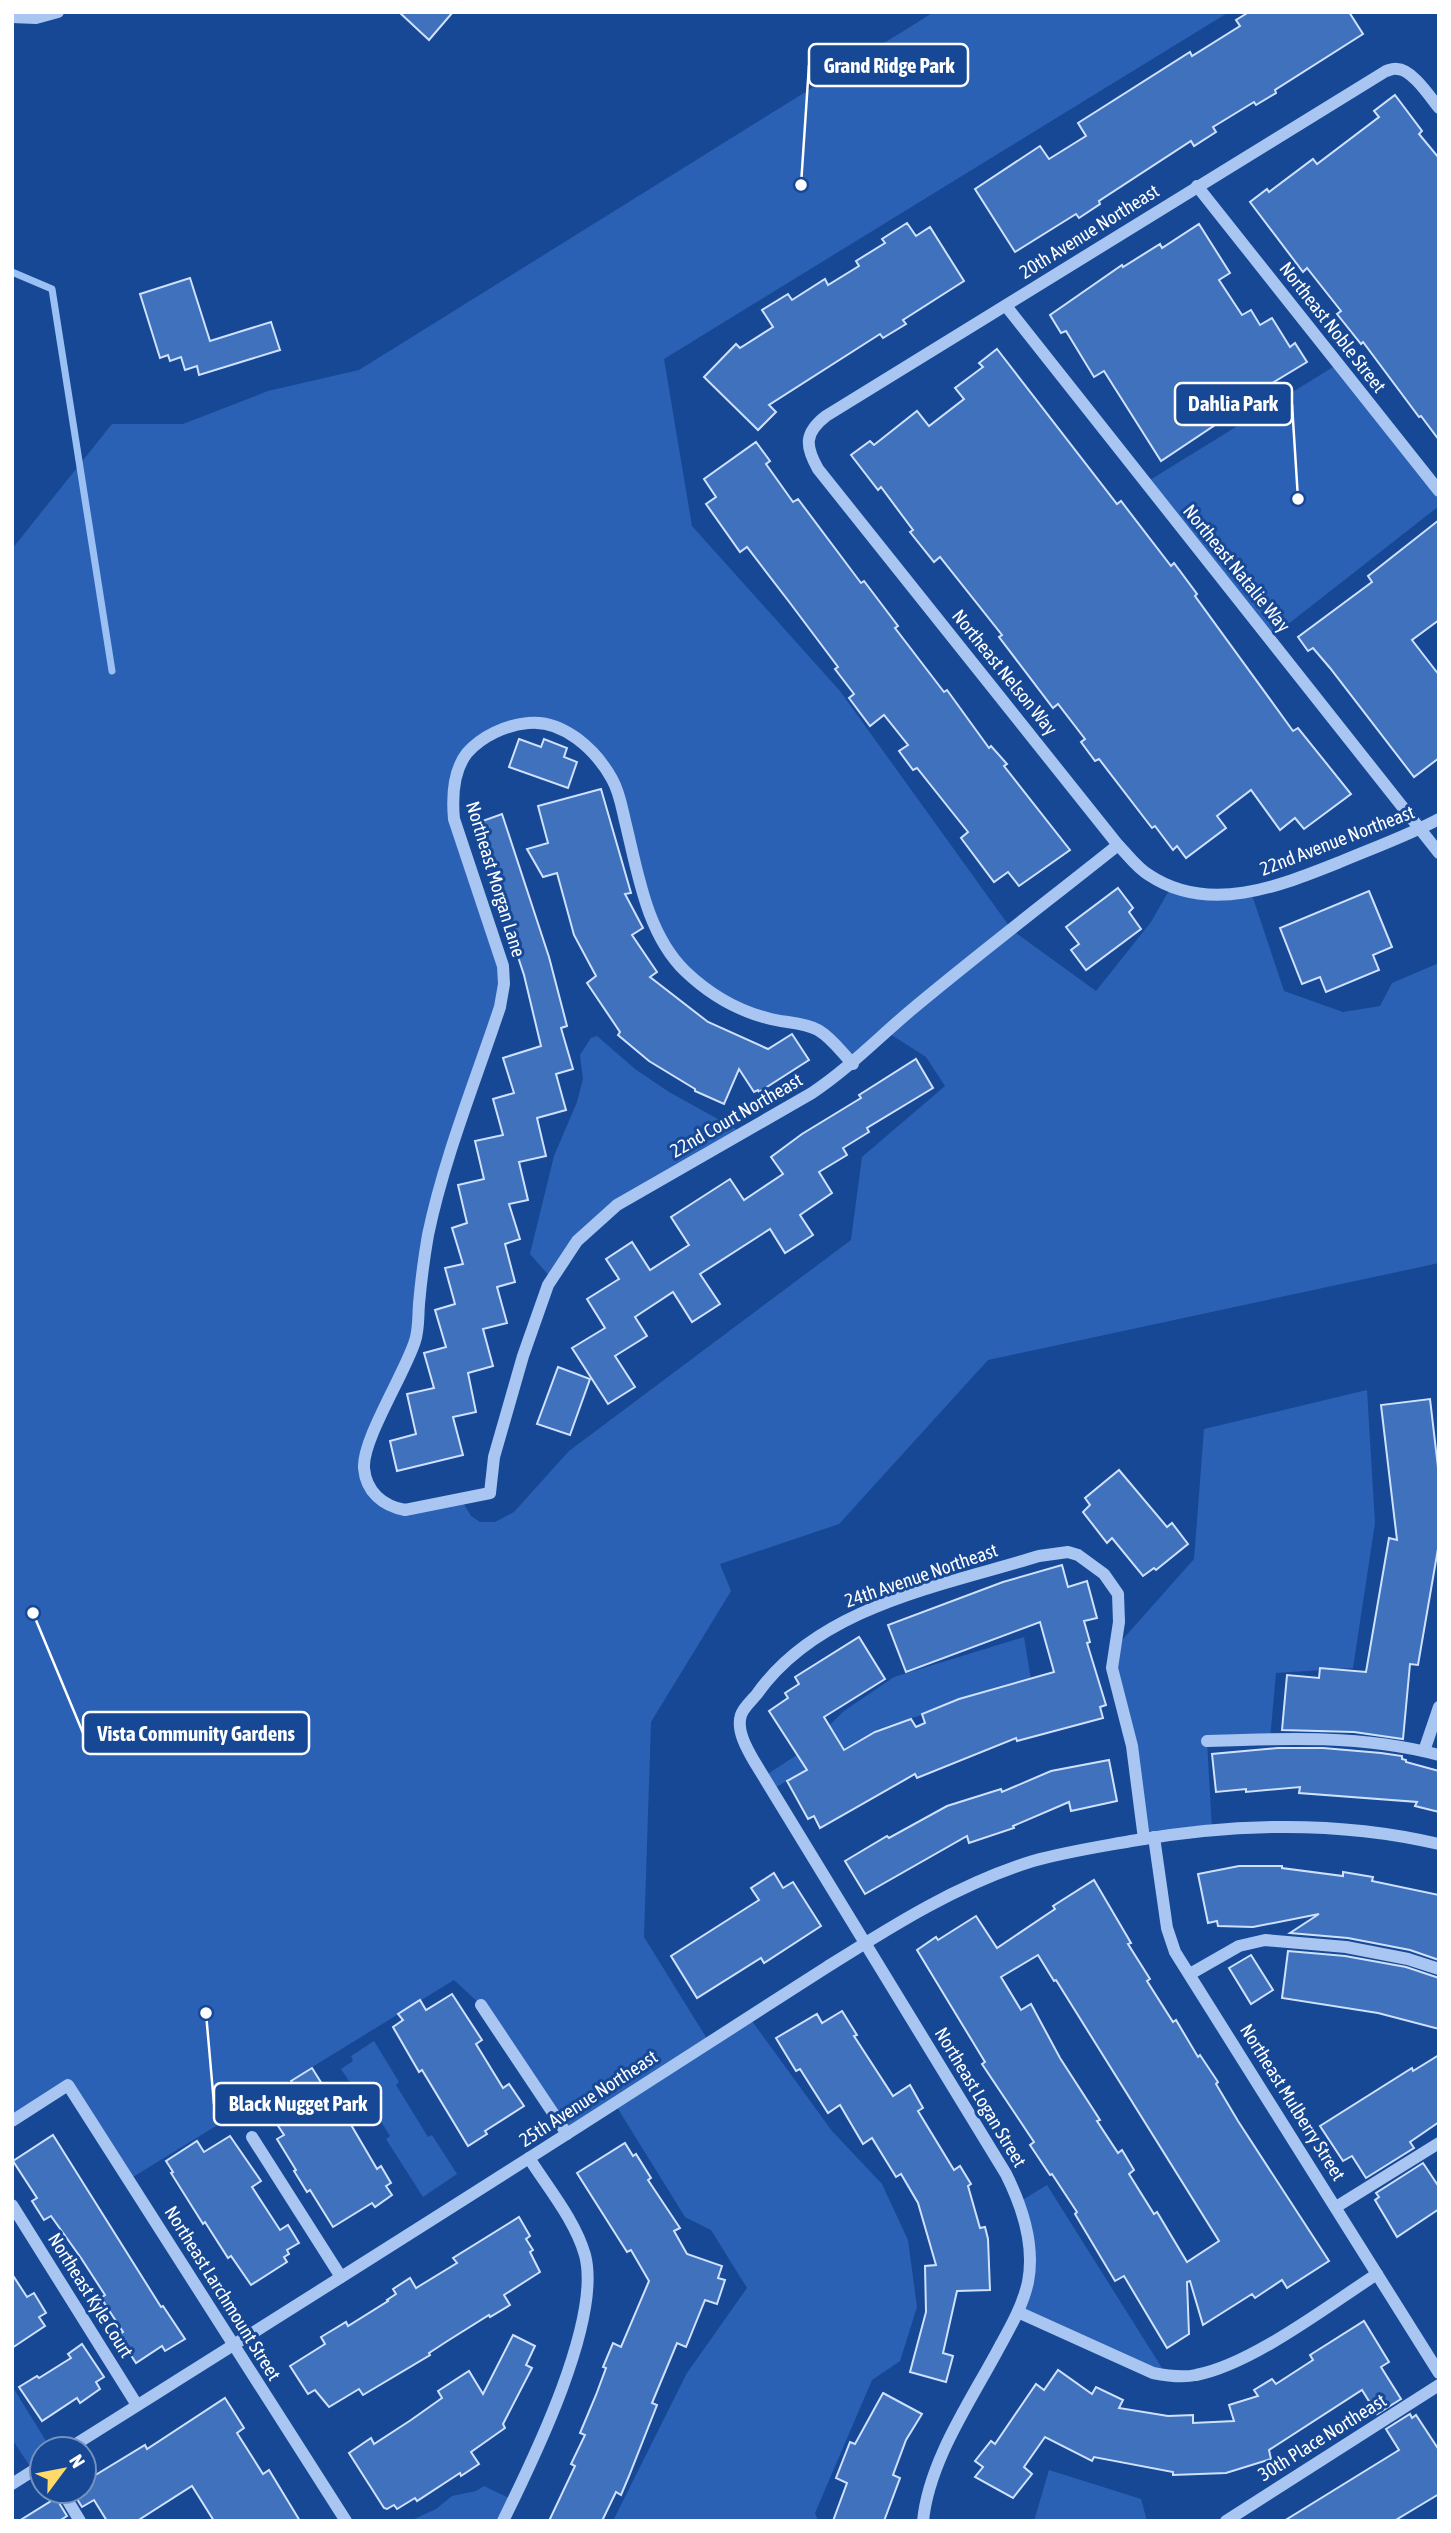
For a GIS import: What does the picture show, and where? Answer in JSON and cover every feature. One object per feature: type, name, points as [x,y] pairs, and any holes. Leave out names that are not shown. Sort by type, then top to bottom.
[{"type":"street","points":[[12,17],[36,18],[58,12]]},
{"type":"street","name":"20th Avenue Northeast","points":[[809,436],[814,425],[826,416],[1386,71],[1398,68],[1419,83],[1439,108]]},
{"type":"street","name":"Northeast Noble Street","points":[[1197,186],[1439,491]]},
{"type":"street","name":"Northeast Natalie Way","points":[[1006,306],[1439,853]]},
{"type":"street","name":"Northeast Nelson Way","points":[[809,436],[810,454],[818,469],[1118,845],[1147,875],[1171,887],[1206,895]]},
{"type":"street","name":"Northeast Morgan Lane","points":[[490,1493],[419,1508],[392,1507],[370,1490],[364,1465],[378,1424],[404,1372],[416,1338],[428,1238],[438,1194],[500,1007],[504,984],[503,966],[454,819],[452,797],[457,775],[467,754],[482,740],[499,730],[534,722],[551,724],[586,746],[613,779],[652,920],[676,961],[736,1009],[820,1031],[853,1064]]},
{"type":"street","name":"22nd Avenue Northeast","points":[[1206,895],[1234,895],[1265,890],[1419,830],[1439,819]]},
{"type":"street","name":"22nd Court Northeast","points":[[490,1493],[494,1457],[523,1356],[548,1285],[577,1241],[617,1205],[812,1093],[853,1064],[909,1012],[1118,845]]},
{"type":"street","name":"24th Avenue Northeast","points":[[741,1716],[785,1660],[826,1631],[863,1611],[1039,1556],[1068,1552]]},
{"type":"street","name":"Northeast Mulberry Street","points":[[1068,1552],[1089,1561],[1104,1574],[1118,1594],[1119,1622],[1112,1668],[1132,1746],[1167,1928],[1175,1952],[1439,2373]]},
{"type":"street","points":[[1424,1751],[1439,1707]]},
{"type":"street","name":"Northeast Logan Street","points":[[741,1716],[742,1734],[754,1761],[1006,2174],[1019,2202],[1029,2257],[1028,2282],[1018,2312],[936,2465],[925,2500],[923,2521]]},
{"type":"street","points":[[1207,1741],[1354,1740],[1439,1755]]},
{"type":"street","name":"25th Avenue Northeast","points":[[90,2435],[865,1943],[933,1903],[1030,1862],[1074,1851],[1149,1838],[1249,1826],[1298,1825],[1397,1834],[1439,1844]]},
{"type":"street","points":[[1190,1974],[1239,1946],[1265,1940],[1346,1947],[1408,1959],[1439,1969]]},
{"type":"street","points":[[481,2005],[567,2134]]},
{"type":"street","name":"Northeast Larchmount Street","points":[[12,2121],[68,2085],[346,2521]]},
{"type":"street","points":[[252,2137],[341,2277]]},
{"type":"street","points":[[1336,2207],[1439,2143]]},
{"type":"street","points":[[503,2521],[535,2456],[583,2320],[588,2295],[584,2255],[576,2232],[529,2158]]},
{"type":"street","name":"Northeast Kyle Court","points":[[12,2205],[137,2405]]},
{"type":"street","points":[[1018,2312],[1153,2373],[1174,2377],[1196,2375],[1215,2370],[1266,2345],[1377,2274]]},
{"type":"street","name":"30th Place Northeast","points":[[1226,2521],[1439,2385]]},
{"type":"street","points":[[12,2484],[28,2474]]},
{"type":"street","points":[[70,2505],[80,2521]]},
{"type":"shaded area","points":[[934,12],[1229,12],[664,359],[692,526],[840,691],[1012,930],[1096,991],[1151,922],[1171,887],[1251,892],[1284,991],[1343,1012],[1380,1006],[1392,983],[1439,963],[1439,1263],[988,1360],[839,1524],[720,1564],[731,1591],[651,1722],[644,1937],[709,2042],[749,2017],[832,2131],[882,2184],[908,2240],[917,2307],[900,2361],[872,2380],[815,2513],[818,2521],[613,2521],[687,2373],[747,2288],[711,2230],[685,2217],[615,2104],[567,2134],[481,2005],[454,1980],[128,2180],[69,2086],[12,2121],[12,549],[112,424],[183,424],[268,391],[359,370]],"holes":[[[514,725],[570,734],[613,779],[666,948],[736,1009],[819,1031],[853,1064],[887,1032],[926,1057],[945,1086],[862,1157],[851,1240],[569,1451],[514,1512],[495,1522],[480,1522],[471,1516],[461,1499],[392,1507],[366,1479],[378,1424],[416,1337],[438,1194],[504,984],[452,797],[467,754]]]},
{"type":"shaded area","points":[[1338,364],[1439,491],[1439,506],[1269,639],[1145,483]]},
{"type":"shaded area","points":[[597,1036],[635,1069],[669,1092],[743,1133],[594,1224],[552,1279],[530,1254],[554,1156],[577,1102],[583,1079],[580,1055],[591,1038]]},
{"type":"shaded area","points":[[1367,1390],[1375,1523],[1353,1668],[1276,1673],[1270,1739],[1207,1741],[1212,1830],[1144,1839],[1115,1648],[1194,1559],[1204,1429]]},
{"type":"shaded area","points":[[1024,1637],[1031,1680],[878,1729],[771,1790],[763,1777],[803,1751],[844,1711],[894,1677]]},
{"type":"shaded area","points":[[374,2041],[399,2082],[396,2085],[428,2137],[432,2135],[457,2174],[423,2197],[386,2139],[390,2136],[365,2096],[361,2099],[341,2069],[353,2061],[351,2056]]},
{"type":"shaded area","points":[[1047,2185],[1167,2376],[1018,2312],[1028,2282],[1019,2202]]},
{"type":"shaded area","points":[[12,2386],[42,2435],[28,2435],[28,2463],[12,2439]]},
{"type":"shaded area","points":[[1049,2470],[1141,2499],[1147,2521],[1034,2521]]},
{"type":"shaded area","points":[[484,2486],[513,2500],[503,2521],[410,2521],[436,2509],[452,2496],[476,2491]]},
{"type":"building","points":[[399,12],[453,12],[429,40]]},
{"type":"building","points":[[1249,12],[1349,12],[1363,34],[1275,90],[1276,93],[1256,105],[1254,102],[1213,127],[1216,132],[1194,146],[1191,141],[1099,201],[1100,204],[1079,218],[1076,214],[1015,252],[975,189],[1040,146],[1049,159],[1086,136],[1078,123],[1190,52],[1192,56],[1240,26],[1236,20]]},
{"type":"building","points":[[1395,95],[1422,131],[1419,134],[1439,158],[1439,440],[1363,342],[1361,344],[1337,314],[1341,311],[1307,268],[1303,272],[1250,202],[1267,189],[1269,192],[1313,159],[1317,164],[1379,117],[1374,111]]},
{"type":"building","points":[[907,223],[916,236],[930,227],[964,281],[903,320],[906,324],[883,338],[880,334],[769,405],[776,412],[758,430],[704,377],[736,344],[740,348],[773,327],[762,310],[788,294],[792,300],[825,279],[828,285],[859,266],[856,261],[885,243],[882,239]]},
{"type":"building","points":[[1199,224],[1230,273],[1219,280],[1242,315],[1251,310],[1260,325],[1272,318],[1290,347],[1295,343],[1307,362],[1264,388],[1266,391],[1161,461],[1104,371],[1094,377],[1066,331],[1061,333],[1050,315],[1122,265],[1123,267],[1160,244],[1162,248]]},
{"type":"building","points":[[190,278],[210,341],[271,322],[280,350],[199,375],[197,366],[185,370],[181,357],[170,361],[168,355],[160,358],[140,294]]},
{"type":"building","points":[[997,349],[1117,504],[1121,501],[1171,566],[1174,563],[1293,731],[1298,728],[1351,794],[1304,829],[1295,818],[1280,830],[1251,790],[1217,816],[1226,828],[1186,858],[1177,846],[1173,850],[1155,826],[1152,828],[1099,759],[1095,761],[1081,742],[1085,739],[1058,704],[1053,708],[999,637],[1002,635],[940,557],[934,562],[910,532],[913,530],[881,487],[878,490],[851,455],[870,441],[874,445],[917,411],[929,426],[964,399],[955,388],[983,367],[979,363]]},
{"type":"building","points":[[756,442],[770,461],[766,464],[793,502],[798,499],[861,583],[864,581],[898,626],[895,628],[944,692],[947,690],[989,748],[991,746],[1007,764],[1004,766],[1070,850],[1019,886],[1008,872],[994,882],[961,838],[968,832],[917,768],[913,770],[899,751],[908,745],[884,715],[870,726],[849,698],[854,694],[835,669],[838,667],[747,547],[740,552],[706,504],[716,497],[704,479]]},
{"type":"building","points":[[1439,520],[1439,620],[1412,640],[1439,675],[1439,758],[1414,777],[1330,668],[1313,648],[1308,651],[1298,637],[1372,582],[1368,576]]},
{"type":"building","points":[[519,739],[541,747],[544,739],[567,748],[564,757],[577,762],[568,788],[509,767]]},
{"type":"building","points":[[601,789],[631,893],[625,894],[643,928],[632,935],[657,972],[650,977],[708,1022],[768,1049],[792,1034],[809,1060],[759,1092],[754,1092],[739,1069],[724,1104],[695,1091],[649,1061],[618,1035],[620,1032],[587,983],[596,976],[574,935],[557,873],[543,877],[527,849],[548,843],[538,806]]},
{"type":"building","points":[[502,814],[549,957],[567,1026],[561,1028],[573,1069],[556,1074],[566,1110],[537,1118],[546,1156],[519,1162],[528,1200],[509,1204],[520,1239],[505,1244],[515,1282],[497,1287],[507,1323],[483,1329],[493,1366],[468,1373],[476,1412],[453,1417],[463,1455],[397,1471],[390,1441],[416,1434],[407,1394],[434,1388],[424,1353],[446,1347],[435,1310],[455,1304],[445,1268],[463,1264],[452,1228],[467,1223],[458,1185],[484,1179],[475,1141],[503,1135],[493,1099],[514,1093],[503,1058],[541,1046],[524,975],[474,824]]},
{"type":"building","points":[[1118,888],[1133,908],[1129,912],[1141,929],[1086,970],[1071,950],[1079,944],[1066,927]]},
{"type":"building","points":[[1369,891],[1392,947],[1373,955],[1379,970],[1326,992],[1320,977],[1302,984],[1280,928]]},
{"type":"building","points":[[916,1059],[933,1088],[867,1128],[869,1132],[843,1148],[847,1155],[819,1172],[832,1193],[800,1215],[813,1235],[785,1253],[770,1229],[700,1274],[720,1304],[692,1322],[673,1292],[635,1317],[647,1336],[615,1356],[635,1387],[608,1404],[572,1348],[605,1328],[587,1299],[619,1279],[606,1259],[632,1242],[650,1270],[689,1245],[671,1217],[730,1179],[744,1200],[783,1174],[771,1157]]},
{"type":"building","points":[[558,1367],[590,1379],[570,1435],[537,1424]]},
{"type":"building","points":[[1430,1399],[1439,1476],[1439,1543],[1418,1665],[1410,1664],[1403,1739],[1354,1732],[1282,1730],[1287,1675],[1319,1678],[1320,1668],[1366,1672],[1389,1538],[1397,1540],[1381,1405]]},
{"type":"building","points":[[1119,1470],[1167,1527],[1172,1523],[1188,1544],[1156,1570],[1154,1568],[1143,1576],[1112,1538],[1107,1543],[1083,1512],[1090,1505],[1085,1498]]},
{"type":"building","points":[[1062,1565],[1068,1587],[1087,1581],[1097,1618],[1084,1621],[1090,1642],[1087,1643],[1106,1705],[1100,1707],[1103,1718],[1017,1741],[1016,1738],[917,1778],[915,1774],[820,1828],[814,1816],[808,1819],[787,1781],[807,1770],[769,1711],[788,1698],[785,1693],[799,1684],[795,1677],[859,1637],[885,1679],[824,1717],[844,1750],[875,1732],[911,1719],[916,1727],[925,1723],[922,1714],[959,1699],[1054,1672],[1040,1622],[906,1672],[888,1625],[1003,1582]]},
{"type":"building","points":[[1278,1748],[1323,1748],[1402,1756],[1406,1762],[1439,1771],[1439,1812],[1415,1806],[1417,1802],[1299,1793],[1300,1787],[1216,1792],[1212,1754]]},
{"type":"building","points":[[1109,1760],[1117,1801],[1071,1811],[1069,1802],[1013,1826],[1014,1828],[969,1843],[967,1836],[865,1894],[845,1861],[947,1806],[1001,1789],[1002,1792],[1051,1771]]},
{"type":"building","points":[[1239,1866],[1282,1866],[1343,1876],[1343,1872],[1373,1877],[1372,1881],[1439,1895],[1439,1960],[1410,1950],[1348,1938],[1290,1933],[1319,1914],[1253,1927],[1218,1926],[1217,1921],[1208,1923],[1198,1874]]},
{"type":"building","points":[[774,1873],[783,1888],[793,1882],[821,1926],[764,1963],[761,1958],[697,1998],[671,1956],[759,1900],[751,1888]]},
{"type":"building","points":[[1094,1880],[1150,1979],[1147,1981],[1173,2022],[1176,2020],[1198,2057],[1200,2055],[1218,2082],[1216,2084],[1238,2121],[1329,2261],[1287,2288],[1282,2280],[1255,2298],[1252,2294],[1203,2325],[1190,2281],[1187,2282],[1189,2334],[1167,2348],[1124,2276],[1115,2281],[1075,2214],[1077,2212],[1030,2145],[1034,2142],[982,2064],[985,2062],[917,1950],[976,1916],[997,1948],[1055,1909],[1053,1906]],"holes":[[[1038,1955],[1054,1981],[1056,1980],[1219,2241],[1187,2262],[1157,2212],[1154,2214],[1129,2174],[1134,2170],[1122,2150],[1118,2153],[1097,2121],[1100,2120],[1060,2058],[1031,2004],[1021,2010],[1001,1977]]]},
{"type":"building","points":[[1288,1951],[1345,1956],[1406,1967],[1439,1978],[1439,2029],[1378,2013],[1282,1998]]},
{"type":"building","points":[[1251,1955],[1273,1990],[1251,2004],[1229,1968]]},
{"type":"building","points":[[452,1994],[482,2040],[476,2044],[503,2088],[509,2084],[524,2106],[485,2131],[487,2134],[468,2146],[393,2027],[403,2020],[398,2014],[420,2000],[426,2010]]},
{"type":"building","points":[[842,2011],[857,2035],[854,2036],[893,2096],[910,2085],[923,2108],[918,2111],[954,2170],[960,2166],[971,2184],[968,2186],[980,2228],[985,2227],[990,2290],[957,2291],[943,2353],[953,2356],[946,2382],[910,2372],[926,2312],[925,2266],[936,2265],[918,2203],[901,2174],[896,2177],[872,2138],[863,2144],[840,2105],[828,2113],[800,2069],[796,2071],[776,2038],[817,2014],[822,2023]]},
{"type":"building","points":[[1439,2055],[1439,2122],[1410,2142],[1414,2148],[1366,2178],[1352,2156],[1343,2161],[1320,2126],[1412,2068],[1413,2071]]},
{"type":"building","points":[[312,2068],[334,2103],[337,2101],[377,2169],[381,2166],[391,2183],[386,2186],[392,2195],[375,2207],[372,2203],[333,2227],[310,2190],[307,2192],[294,2171],[296,2170],[277,2139],[284,2135],[267,2109],[286,2097],[283,2092],[294,2085],[291,2081]]},
{"type":"building","points":[[53,2135],[161,2307],[163,2306],[185,2339],[165,2351],[162,2346],[136,2363],[118,2335],[123,2332],[101,2298],[105,2295],[51,2216],[44,2220],[32,2201],[37,2198],[13,2161]]},
{"type":"building","points":[[230,2136],[261,2181],[252,2187],[280,2230],[288,2225],[299,2243],[287,2250],[289,2254],[284,2257],[287,2262],[251,2285],[231,2256],[228,2258],[205,2222],[203,2224],[166,2161],[197,2141],[204,2152]]},
{"type":"building","points":[[625,2143],[633,2156],[636,2154],[651,2178],[648,2180],[680,2228],[674,2231],[687,2254],[722,2266],[718,2278],[725,2280],[717,2304],[705,2300],[686,2347],[677,2343],[652,2403],[657,2405],[621,2495],[616,2492],[602,2521],[549,2521],[575,2466],[571,2464],[585,2435],[580,2433],[613,2343],[621,2347],[649,2281],[631,2250],[627,2252],[577,2173]]},
{"type":"building","points":[[1423,2163],[1439,2187],[1439,2209],[1397,2237],[1375,2200],[1379,2197],[1376,2193]]},
{"type":"building","points":[[519,2217],[530,2236],[526,2239],[533,2250],[530,2252],[540,2272],[504,2295],[510,2305],[490,2317],[489,2315],[429,2353],[430,2355],[363,2395],[359,2389],[329,2407],[315,2390],[308,2394],[290,2366],[325,2344],[321,2337],[346,2322],[348,2326],[388,2301],[396,2294],[393,2289],[410,2278],[416,2288],[457,2263],[453,2258]]},
{"type":"building","points":[[12,2274],[27,2297],[34,2293],[46,2313],[39,2317],[45,2326],[12,2348]]},
{"type":"building","points":[[1364,2321],[1389,2362],[1381,2367],[1401,2399],[1377,2414],[1362,2390],[1269,2450],[1271,2459],[1226,2473],[1173,2475],[1173,2472],[1094,2457],[1092,2461],[1045,2437],[1024,2467],[1032,2474],[1013,2498],[975,2477],[983,2467],[975,2461],[991,2441],[995,2444],[1036,2384],[1044,2390],[1058,2370],[1092,2394],[1096,2387],[1123,2400],[1119,2408],[1168,2416],[1193,2415],[1193,2423],[1234,2421],[1229,2405],[1258,2396],[1254,2390],[1272,2379],[1276,2384],[1313,2360],[1310,2355]]},
{"type":"building","points":[[513,2335],[535,2346],[526,2365],[532,2368],[503,2424],[505,2428],[471,2452],[479,2464],[417,2501],[415,2498],[397,2509],[394,2505],[384,2508],[349,2453],[371,2438],[374,2444],[411,2420],[442,2398],[438,2391],[469,2371],[483,2394]]},
{"type":"building","points":[[82,2344],[104,2377],[96,2382],[100,2389],[80,2403],[77,2398],[42,2421],[19,2387],[71,2358],[68,2354]]},
{"type":"building","points":[[883,2393],[922,2414],[906,2440],[893,2475],[900,2478],[884,2521],[833,2521],[847,2483],[836,2478],[850,2442],[855,2444]]},
{"type":"building","points":[[225,2398],[244,2428],[237,2433],[263,2474],[269,2470],[300,2521],[214,2521],[192,2486],[137,2521],[107,2521],[97,2505],[98,2474],[145,2445],[147,2449]]},
{"type":"building","points":[[1410,2414],[1412,2418],[1416,2415],[1439,2450],[1439,2494],[1394,2521],[1284,2521],[1399,2450],[1386,2429]]},
{"type":"building","points":[[45,2505],[60,2505],[67,2516],[59,2521],[19,2521]]},
{"type":"waterway","points":[[12,272],[52,289],[112,671]]},
{"type":"place","name":"Grand Ridge Park","points":[[801,185]]},
{"type":"place","name":"Dahlia Park","points":[[1298,499]]},
{"type":"place","name":"Vista Community Gardens","points":[[33,1613]]},
{"type":"place","name":"Black Nugget Park","points":[[206,2013]]}]
